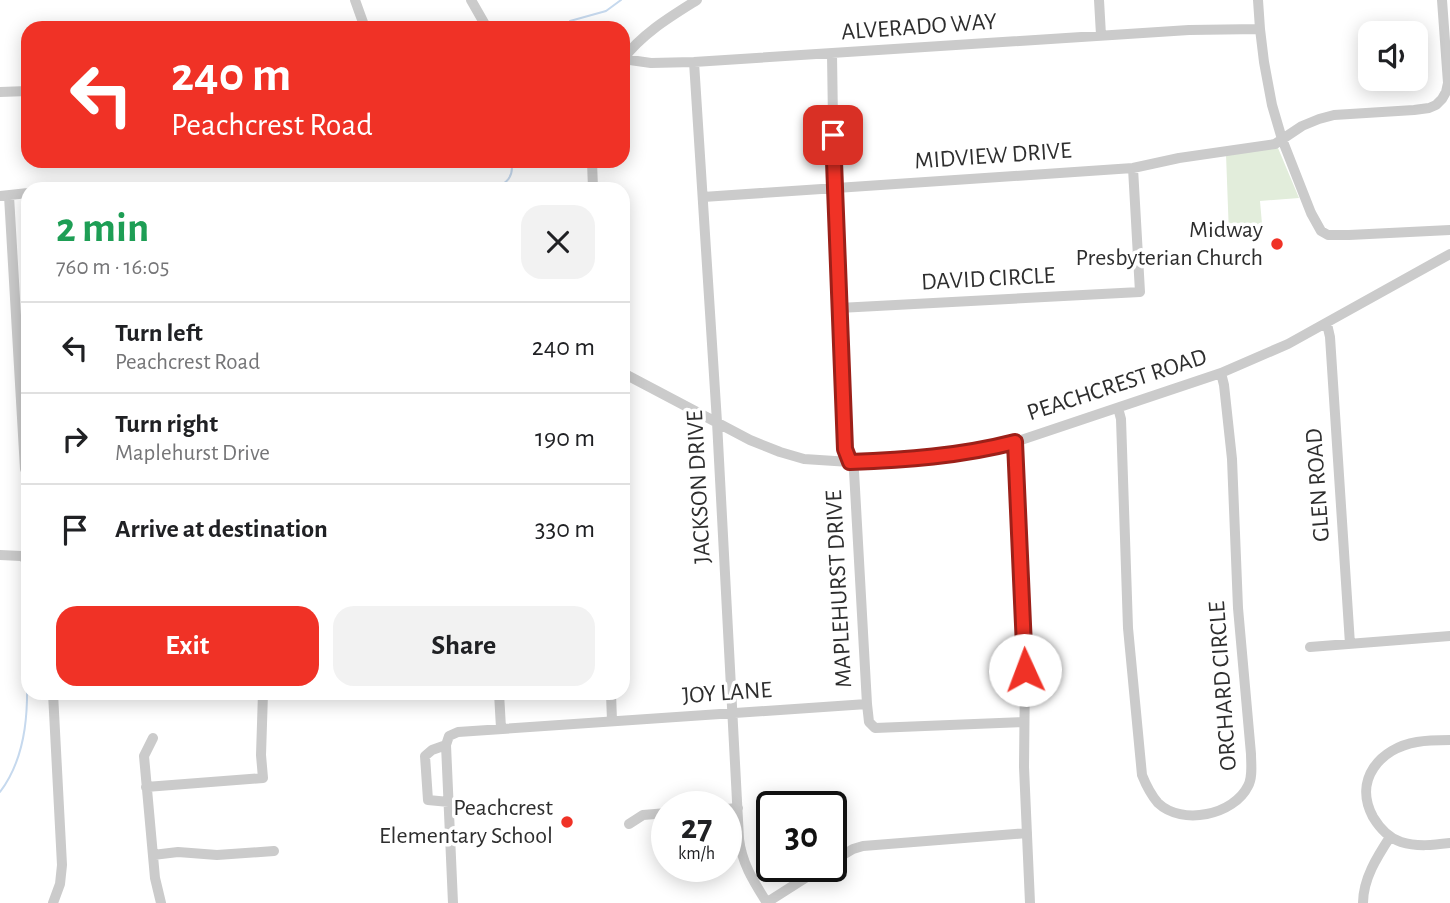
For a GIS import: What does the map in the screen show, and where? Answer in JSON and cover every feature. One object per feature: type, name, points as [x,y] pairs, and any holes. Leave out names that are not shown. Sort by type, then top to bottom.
[{"type":"street","points":[[355,0],[362,21]]},
{"type":"street","points":[[471,0],[483,21]]},
{"type":"street","points":[[630,50],[643,37],[697,0]]},
{"type":"street","points":[[1099,0],[1101,36]]},
{"type":"street","points":[[1258,0],[1259,29],[1272,105],[1282,139],[1311,213],[1321,231],[1328,235],[1349,236],[1450,230]]},
{"type":"street","name":"MIDVIEW DRIVE","points":[[703,197],[1133,168],[1179,158],[1275,144],[1302,126],[1326,117],[1414,110],[1436,105],[1446,92],[1448,83],[1442,0]]},
{"type":"street","name":"ALVERADO WAY","points":[[630,60],[651,63],[694,62],[1189,30],[1259,29]]},
{"type":"street","name":"MAPLEHURST DRIVE","points":[[832,54],[834,189],[845,449],[854,471],[867,704]]},
{"type":"street","name":"JACKSON DRIVE","points":[[694,62],[733,714],[732,791]]},
{"type":"street","points":[[0,92],[21,90]]},
{"type":"street","name":"DAVID CIRCLE","points":[[839,308],[1140,292],[1133,168]]},
{"type":"street","points":[[4,196],[21,417]]},
{"type":"street","name":"PEACHCREST ROAD","points":[[630,377],[750,440],[804,459],[850,462],[972,452],[1015,442],[1221,373],[1327,324],[1450,254]]},
{"type":"street","name":"GLEN ROAD","points":[[1327,324],[1350,643]]},
{"type":"street","name":"ORCHARD CIRCLE","points":[[1118,408],[1121,419],[1128,628],[1142,775],[1159,804],[1175,813],[1204,815],[1219,811],[1244,793],[1250,783],[1251,771],[1238,608],[1232,459],[1221,373]]},
{"type":"street","points":[[1015,442],[1025,670],[1023,723],[1030,903]]},
{"type":"street","points":[[0,555],[21,556]]},
{"type":"street","points":[[1310,647],[1450,636]]},
{"type":"street","points":[[52,903],[60,884],[62,865],[53,700]]},
{"type":"street","points":[[146,787],[263,778],[263,700]]},
{"type":"street","points":[[499,700],[501,728]]},
{"type":"street","points":[[611,700],[612,721]]},
{"type":"street","points":[[867,704],[869,722],[875,728],[1023,723]]},
{"type":"street","name":"JOY LANE","points":[[449,802],[428,800],[425,756],[446,745],[449,736],[458,732],[867,704]]},
{"type":"street","points":[[153,738],[144,756],[155,878],[161,903]]},
{"type":"street","points":[[1450,740],[1419,741],[1406,744],[1385,755],[1371,771],[1366,794],[1367,805],[1390,837],[1410,844],[1450,843]]},
{"type":"street","points":[[446,745],[453,903]]},
{"type":"street","points":[[629,824],[643,815],[651,814]]},
{"type":"street","points":[[847,853],[879,843],[1027,833]]},
{"type":"street","points":[[1363,903],[1363,891],[1368,875],[1390,837]]},
{"type":"street","points":[[153,855],[178,852],[217,855],[274,852]]},
{"type":"street","name":"JACKSON DRIVE","points":[[742,855],[749,875],[766,903]]},
{"type":"street","points":[[766,903],[799,882]]},
{"type":"green space","points":[[1278,148],[1299,198],[1260,201],[1262,224],[1257,225],[1257,229],[1248,230],[1248,234],[1229,235],[1226,154]]},
{"type":"waterway","points":[[570,21],[606,11],[621,0]]},
{"type":"waterway","points":[[505,182],[512,168]]},
{"type":"waterway","points":[[0,792],[9,778],[21,746],[27,700]]},
{"type":"place","name":"Midway Presbyterian Church","points":[[1277,244]]},
{"type":"place","name":"Peachcrest Elementary School","points":[[567,822]]},
{"type":"route","points":[[833,135],[845,449],[850,462],[972,452],[1015,442],[1025,670]]}]
